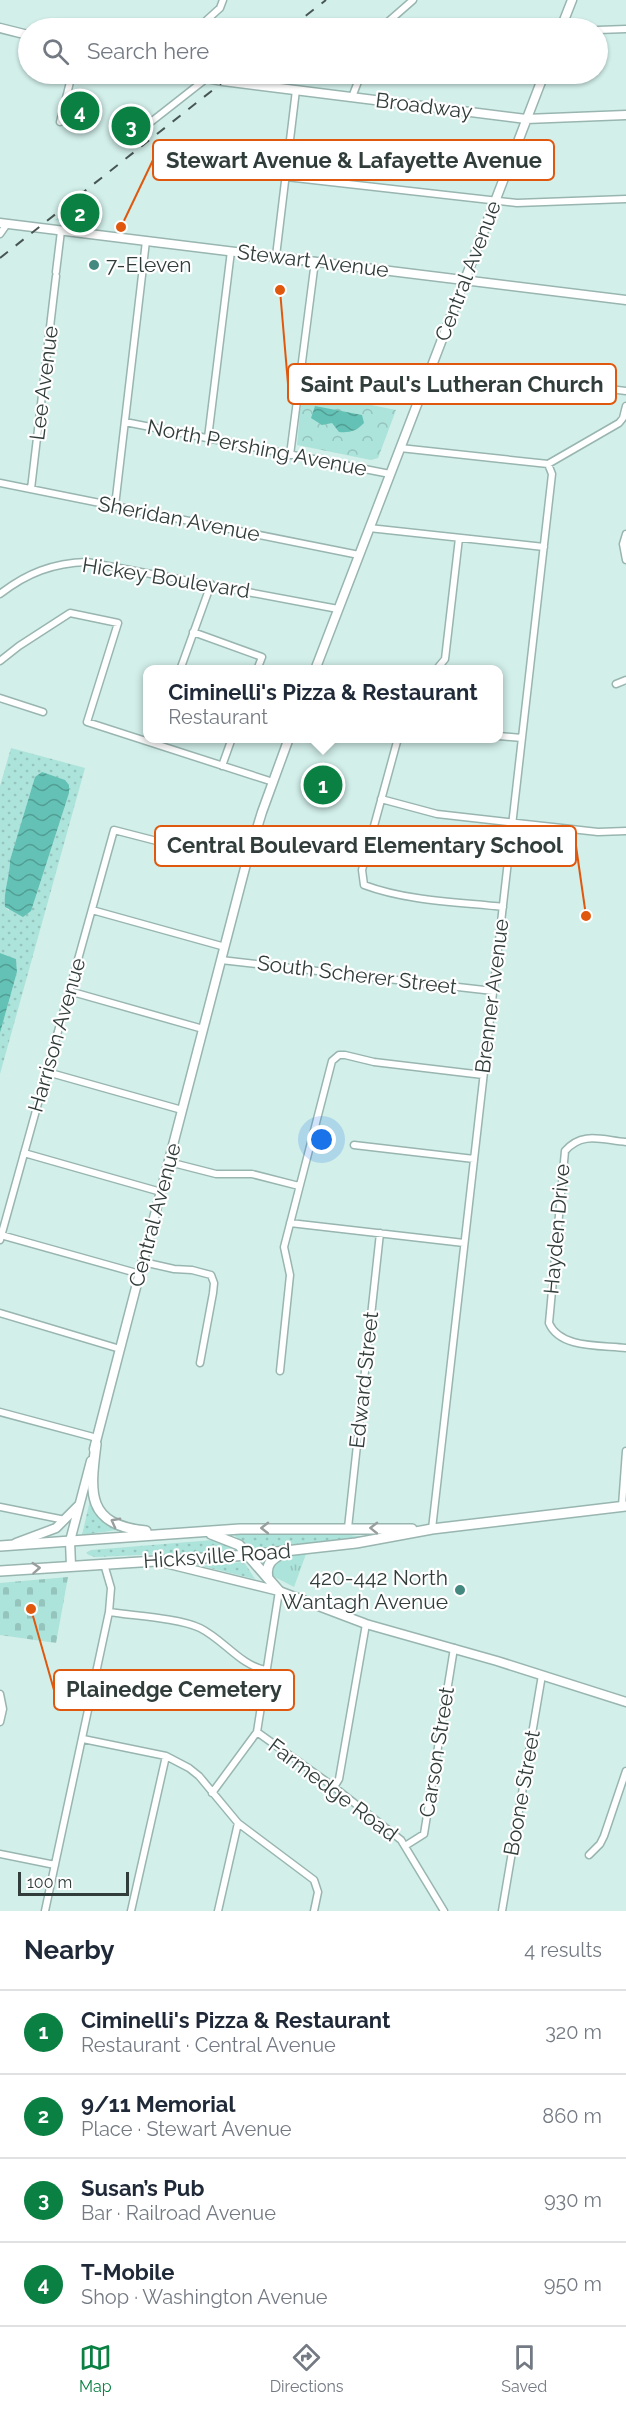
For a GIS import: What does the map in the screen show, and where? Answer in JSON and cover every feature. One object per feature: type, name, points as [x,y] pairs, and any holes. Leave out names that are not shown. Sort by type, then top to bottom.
[{"type":"main road","points":[[567,18],[572,0]]},
{"type":"main road","points":[[0,28],[18,32]]},
{"type":"main road","name":"Broadway","points":[[252,84],[526,119],[626,115]]},
{"type":"main road","name":"Central Avenue","points":[[317,665],[540,84]]},
{"type":"main road","name":"Stewart Avenue","points":[[3,224],[626,300]]},
{"type":"main road","points":[[273,782],[287,743]]},
{"type":"main road","name":"Central Avenue","points":[[71,1566],[70,1541],[246,864],[273,782]]},
{"type":"main road","points":[[96,1441],[92,1495],[94,1504],[102,1514],[112,1521],[136,1530],[172,1533]]},
{"type":"main road","points":[[4,1546],[52,1531],[66,1521],[80,1504]]},
{"type":"main road","name":"Hicksville Road","points":[[0,1571],[249,1556],[356,1543],[432,1529],[624,1506]]},
{"type":"main road","name":"Hicksville Road","points":[[4,1546],[240,1528],[432,1529]]},
{"type":"main road","points":[[201,1532],[231,1540],[249,1556],[279,1591]]},
{"type":"main road","points":[[268,1578],[267,1571],[270,1562],[285,1551]]},
{"type":"main road","points":[[158,1562],[279,1591],[366,1624],[454,1648],[626,1702]]},
{"type":"street","points":[[209,18],[220,8],[223,0]]},
{"type":"street","points":[[392,18],[413,0]]},
{"type":"street","points":[[608,30],[626,29]]},
{"type":"street","points":[[60,122],[70,84]]},
{"type":"street","points":[[133,136],[199,84]]},
{"type":"street","points":[[352,97],[358,84]]},
{"type":"street","points":[[276,256],[296,90]]},
{"type":"street","points":[[286,177],[517,203],[626,199]]},
{"type":"street","points":[[0,234],[3,224]]},
{"type":"street","name":"Lee Avenue","points":[[31,489],[61,231]]},
{"type":"street","points":[[115,506],[146,241]]},
{"type":"street","points":[[208,438],[231,251]]},
{"type":"street","points":[[290,455],[315,261]]},
{"type":"street","points":[[431,367],[626,391]]},
{"type":"street","points":[[400,448],[548,464],[619,423],[626,406]]},
{"type":"street","name":"North Pershing Avenue","points":[[125,422],[390,474]]},
{"type":"street","name":"Brenner Avenue","points":[[432,1529],[552,474],[548,464]]},
{"type":"street","name":"Sheridan Avenue","points":[[0,483],[358,555]]},
{"type":"street","points":[[369,528],[543,547]]},
{"type":"street","points":[[626,534],[623,544],[626,560]]},
{"type":"street","points":[[439,665],[445,658],[459,538]]},
{"type":"street","name":"Hickey Boulevard","points":[[0,594],[38,570],[64,563],[97,563],[338,609]]},
{"type":"street","points":[[181,665],[211,584]]},
{"type":"street","points":[[0,661],[70,613],[118,623],[87,722],[143,738]]},
{"type":"street","points":[[193,632],[262,657],[259,665]]},
{"type":"street","points":[[616,684],[626,680]]},
{"type":"street","points":[[0,698],[43,712]]},
{"type":"street","points":[[503,736],[522,738]]},
{"type":"street","points":[[160,743],[273,782]]},
{"type":"street","points":[[222,765],[230,743]]},
{"type":"street","points":[[397,743],[362,870],[364,885],[381,891],[503,907]]},
{"type":"street","points":[[381,800],[437,814],[598,832],[626,831]]},
{"type":"street","name":"Harrison Avenue","points":[[1,1238],[114,830],[246,864]]},
{"type":"street","points":[[92,910],[225,947]]},
{"type":"street","name":"South Scherer Street","points":[[221,960],[493,991]]},
{"type":"street","points":[[69,991],[204,1029]]},
{"type":"street","points":[[280,1371],[290,1283],[284,1247],[332,1061],[339,1055],[483,1075]]},
{"type":"street","points":[[46,1072],[182,1110]]},
{"type":"street","name":"Hayden Drive","points":[[626,1142],[582,1138],[565,1151],[562,1160],[549,1323],[552,1331],[566,1340],[626,1348]]},
{"type":"street","points":[[354,1145],[474,1159]]},
{"type":"street","points":[[24,1153],[161,1192]]},
{"type":"street","points":[[169,1162],[216,1174],[252,1174],[299,1186]]},
{"type":"street","points":[[290,1223],[464,1243]]},
{"type":"street","name":"Edward Street","points":[[348,1528],[381,1233]]},
{"type":"street","points":[[1,1238],[140,1274]]},
{"type":"street","points":[[143,1262],[211,1275],[214,1283],[213,1293],[200,1363]]},
{"type":"street","points":[[0,1313],[120,1348]]},
{"type":"street","points":[[0,1412],[96,1441]]},
{"type":"street","points":[[624,1506],[626,1451]]},
{"type":"street","points":[[0,1507],[66,1521]]},
{"type":"street","points":[[45,1911],[109,1612],[111,1588],[104,1564]]},
{"type":"street","name":"Farmedge Road","points":[[279,1591],[257,1732],[334,1787],[401,1840],[444,1911]]},
{"type":"street","points":[[109,1612],[199,1628],[219,1639],[252,1668],[265,1670]]},
{"type":"street","points":[[334,1787],[339,1779],[366,1624]]},
{"type":"street","name":"Carson Street","points":[[405,1846],[424,1834],[454,1648]]},
{"type":"street","name":"Boone Street","points":[[502,1911],[543,1675]]},
{"type":"street","points":[[0,1694],[3,1709],[0,1722]]},
{"type":"street","points":[[212,1793],[257,1732]]},
{"type":"street","points":[[83,1739],[166,1756],[189,1768],[238,1823],[309,1875],[318,1889],[314,1911]]},
{"type":"street","points":[[131,1911],[166,1756]]},
{"type":"street","points":[[589,1855],[604,1836],[626,1771]]},
{"type":"street","points":[[218,1911],[238,1823]]},
{"type":"street","points":[[0,1854],[55,1865]]},
{"type":"green space","points":[[82,201],[91,215],[90,224],[55,220]]},
{"type":"green space","points":[[302,391],[396,410],[378,458],[371,460],[297,445]]},
{"type":"green space","points":[[11,748],[85,768],[0,1074],[0,1033],[17,972],[16,959],[0,953],[0,786]],"holes":[[[35,777],[9,911],[5,907],[5,901],[10,860]]]},
{"type":"green space","points":[[91,1496],[104,1521],[117,1530],[82,1535]]},
{"type":"green space","points":[[241,1533],[335,1533],[365,1537],[251,1550],[234,1535]]},
{"type":"green space","points":[[213,1540],[234,1551],[95,1557],[86,1553],[91,1550]]},
{"type":"green space","points":[[306,1554],[294,1587],[269,1574],[269,1565],[282,1557]]},
{"type":"green space","points":[[244,1562],[255,1579],[202,1566]]},
{"type":"green space","points":[[68,1577],[56,1643],[0,1635],[0,1583]]},
{"type":"water","points":[[315,406],[362,415],[364,423],[353,431],[339,432],[332,423],[322,425],[311,418]]},
{"type":"water","points":[[42,772],[65,780],[69,785],[69,793],[31,911],[23,917],[5,907],[5,896],[10,860],[35,777]]},
{"type":"water","points":[[0,953],[16,959],[17,972],[0,1033]]},
{"type":"railway","points":[[303,18],[326,0]]},
{"type":"railway","points":[[0,258],[220,84]]},
{"type":"place","name":"T-Mobile","points":[[80,111]]},
{"type":"place","name":"Susan’s Pub","points":[[131,126]]},
{"type":"place","name":"9/11 Memorial","points":[[80,213]]},
{"type":"place","name":"Stewart Avenue & Lafayette Avenue","points":[[121,227]]},
{"type":"place","name":"7-Eleven","points":[[94,265]]},
{"type":"place","name":"Saint Paul's Lutheran Church","points":[[280,290]]},
{"type":"place","name":"Ciminelli's Pizza & Restaurant","points":[[323,785]]},
{"type":"place","name":"Central Boulevard Elementary School","points":[[586,916]]},
{"type":"place","name":"420-442 North Wantagh Avenue","points":[[460,1590]]},
{"type":"place","name":"Plainedge Cemetery","points":[[31,1609]]}]
